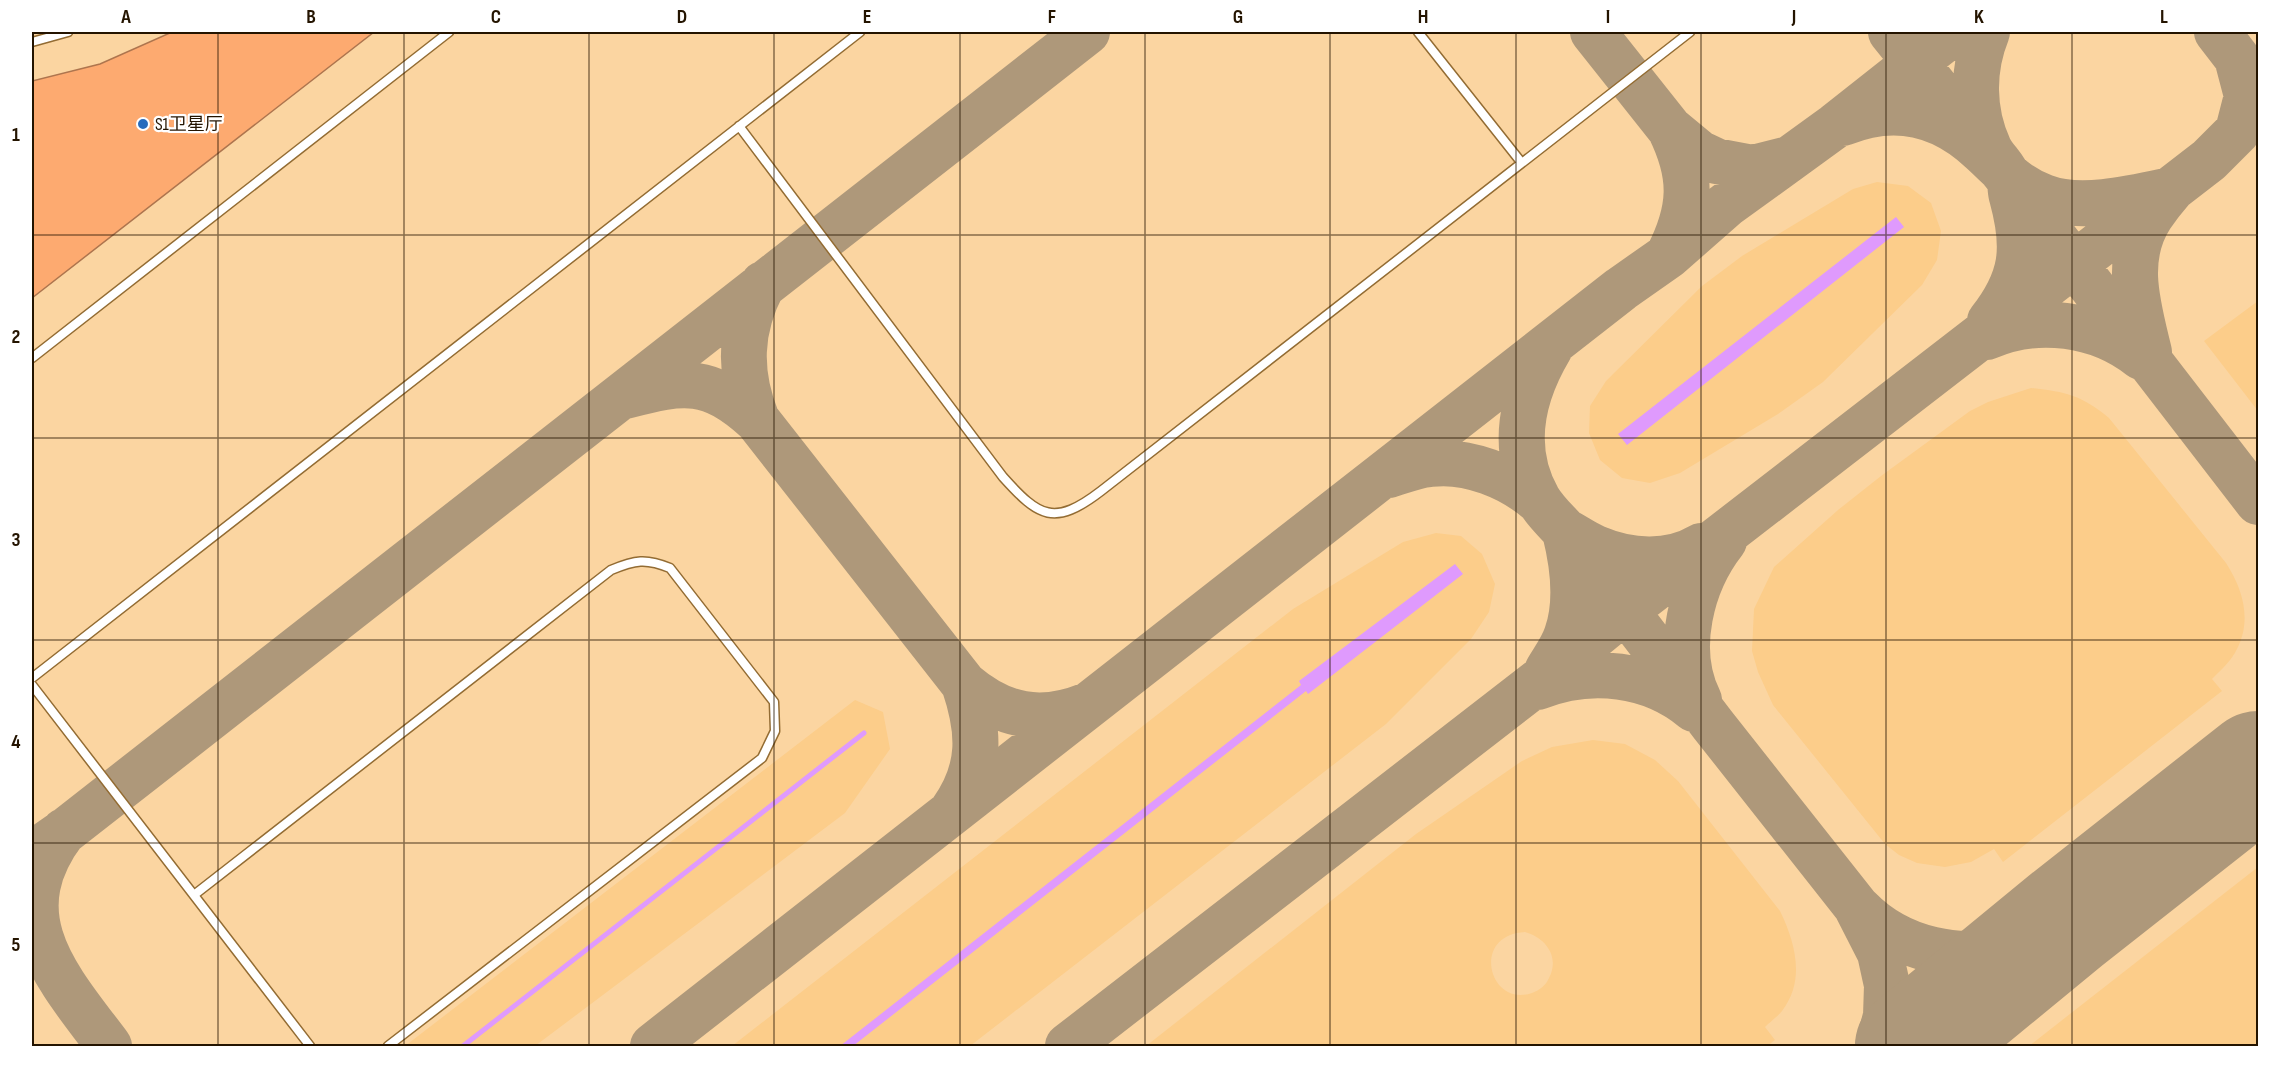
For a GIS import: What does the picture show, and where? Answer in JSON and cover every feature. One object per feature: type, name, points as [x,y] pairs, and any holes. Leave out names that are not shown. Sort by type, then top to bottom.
[{"type":"lane","points":[[32,42],[68,32]]},
{"type":"lane","points":[[32,358],[449,32]]},
{"type":"lane","points":[[32,678],[860,32]]},
{"type":"lane","points":[[1419,32],[1521,162]]},
{"type":"lane","points":[[739,126],[1003,477],[1026,502],[1039,511],[1056,513],[1074,509],[1092,498],[1690,32]]},
{"type":"lane","points":[[194,895],[611,570],[632,561],[653,561],[670,568],[774,702],[775,731],[762,758],[388,1047]]},
{"type":"lane","points":[[32,685],[310,1047]]},
{"type":"shaded area","points":[[32,32],[2258,32],[2258,1046],[32,1046]]},
{"type":"shaded area","points":[[1877,182],[1908,186],[1931,203],[1941,231],[1937,260],[1922,285],[1823,382],[1778,414],[1680,473],[1650,483],[1622,478],[1600,460],[1589,433],[1590,406],[1606,381],[1702,286],[1742,256],[1853,189]]},
{"type":"shaded area","points":[[1896,217],[1904,227],[1627,445],[1618,434]]},
{"type":"shaded area","points":[[2258,301],[2258,411],[2204,341]]},
{"type":"shaded area","points":[[2031,388],[2054,391],[2081,399],[2109,418],[2226,563],[2237,583],[2244,605],[2242,638],[2232,657],[2212,679],[2222,691],[2003,862],[1994,849],[1971,862],[1945,867],[1917,863],[1899,855],[1885,844],[1773,705],[1758,672],[1752,651],[1754,609],[1774,567],[1838,510],[1970,411],[1988,402]]},
{"type":"shaded area","points":[[1436,533],[1461,536],[1482,554],[1495,584],[1489,612],[1471,639],[1386,724],[970,1046],[732,1046],[1293,609],[1403,542]]},
{"type":"shaded area","points":[[1455,564],[1463,574],[1308,694],[1306,691],[853,1046],[840,1046],[1301,685],[1299,681]]},
{"type":"shaded area","points":[[855,700],[883,712],[890,749],[845,813],[535,1046],[405,1046]]},
{"type":"shaded area","points":[[1593,740],[1625,744],[1655,760],[1678,781],[1780,911],[1794,948],[1796,974],[1794,987],[1782,1011],[1765,1027],[1775,1040],[1767,1046],[1146,1046],[1416,834],[1522,761],[1552,747]],"holes":[[[1525,932],[1533,935],[1549,949],[1552,956],[1552,970],[1548,981],[1540,989],[1532,993],[1517,995],[1505,990],[1496,981],[1492,969],[1492,957],[1497,945],[1508,936]]]},
{"type":"shaded area","points":[[2258,867],[2258,1046],[2029,1046]]},
{"type":"building","name":"S1卫星厅","points":[[172,32],[374,32],[32,298],[32,81],[100,64]]},
{"type":"waterway","points":[[463,1046],[864,733]]},
{"type":"taxiway","points":[[32,854],[65,831],[1087,32]]},
{"type":"taxiway","points":[[1593,32],[1670,129],[1699,153],[1716,161],[1753,168],[1789,159]]},
{"type":"taxiway","points":[[1891,32],[2009,179],[2258,502]]},
{"type":"taxiway","points":[[653,1046],[1621,289],[1668,256],[1726,205],[1835,126],[1954,32]]},
{"type":"taxiway","points":[[1987,32],[1977,75],[1979,119],[1989,148],[2010,181],[2020,248],[2015,277],[2001,306],[1990,321]]},
{"type":"taxiway","points":[[1068,1046],[1542,679],[1625,611],[2209,160],[2238,131],[2247,96],[2237,58],[2217,32]]},
{"type":"taxiway","points":[[1843,123],[1881,113],[1917,115],[1934,120],[1967,138],[2025,188],[2058,201],[2107,202],[2171,190],[2151,216],[2142,232],[2137,249],[2135,283],[2149,352]]},
{"type":"taxiway","points":[[1668,256],[1682,223],[1687,192],[1683,162],[1670,129]]},
{"type":"taxiway","points":[[757,420],[747,385],[744,351],[749,318],[763,284]]},
{"type":"taxiway","points":[[1987,337],[2026,326],[2067,326],[2106,336],[2141,357]]},
{"type":"taxiway","points":[[1550,348],[1532,384],[1526,403],[1522,441],[1529,480],[1547,512],[1565,531],[1713,725],[1856,906],[1880,953],[1887,985],[1886,1016],[1878,1046]]},
{"type":"taxiway","points":[[625,396],[664,387],[696,386],[710,389],[740,406],[757,420],[964,684],[993,704],[1023,714],[1054,714],[1088,705]]},
{"type":"taxiway","points":[[1389,475],[1425,465],[1459,464],[1502,477],[1539,501]]},
{"type":"taxiway","points":[[1547,671],[1565,639],[1572,609],[1572,570],[1565,532]]},
{"type":"taxiway","points":[[1567,532],[1596,548],[1635,559],[1662,559],[1689,552],[1701,546]]},
{"type":"taxiway","points":[[1699,700],[1688,660],[1687,639],[1690,618],[1703,577],[1724,541]]},
{"type":"taxiway","points":[[1538,687],[1558,680],[1578,677],[1599,675],[1619,677],[1659,687],[1694,709]]},
{"type":"taxiway","points":[[952,811],[969,780],[975,749],[973,718],[964,684]]},
{"type":"taxiway","points":[[64,831],[45,862],[37,891],[36,918],[43,944],[55,970],[109,1046]]},
{"type":"taxiway","points":[[1859,909],[1893,935],[1932,950],[1953,953],[1974,954],[2016,946],[2065,921]]},
{"type":"runway","points":[[1913,1046],[2065,921],[2258,769]]},
{"type":"place","name":"S1卫星厅","points":[[143,124]]}]
